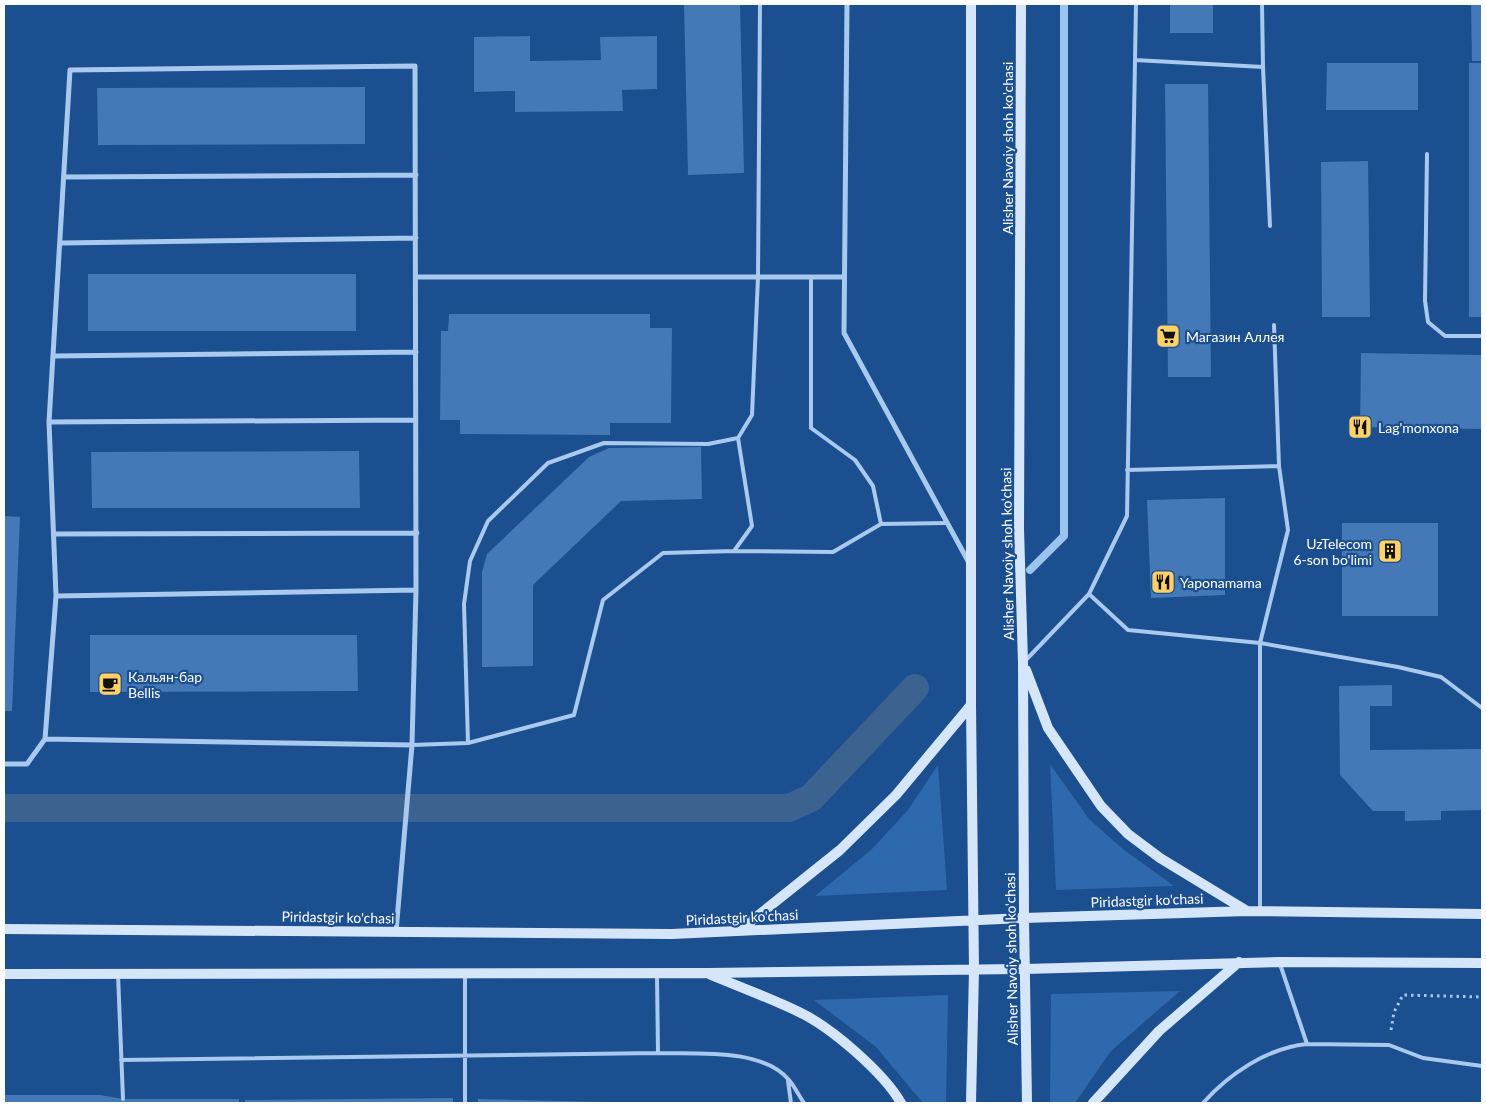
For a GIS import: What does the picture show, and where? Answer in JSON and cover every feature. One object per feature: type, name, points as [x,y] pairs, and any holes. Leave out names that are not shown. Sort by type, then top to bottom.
[{"type":"main road","points":[[971,4],[970,565],[974,970],[972,1103]]},
{"type":"main road","name":"Alisher Navoiy shoh ko'chasi","points":[[1022,4],[1019,529],[1024,663],[1024,918],[1027,1103]]},
{"type":"main road","points":[[1024,663],[1048,728],[1101,806],[1128,834],[1160,858],[1247,911]]},
{"type":"main road","points":[[740,930],[840,850],[896,795],[971,705]]},
{"type":"main road","name":"Piridastgir ko'chasi","points":[[4,929],[672,934],[973,920],[1247,911],[1482,914]]},
{"type":"main road","points":[[1093,1103],[1159,1031],[1239,962]]},
{"type":"main road","points":[[4,974],[708,974],[1026,969],[1239,962],[1482,963]]},
{"type":"main road","points":[[708,974],[801,1013],[852,1049],[892,1087],[901,1103]]},
{"type":"street","points":[[847,4],[844,333],[970,565]]},
{"type":"street","points":[[4,764],[27,764],[45,739],[56,596],[49,422],[62,243],[70,70],[415,66],[416,590],[412,745],[396,932]]},
{"type":"street","points":[[64,178],[416,175]]},
{"type":"street","points":[[62,243],[416,238]]},
{"type":"street","points":[[416,277],[844,277]]},
{"type":"street","points":[[54,356],[416,352]]},
{"type":"street","points":[[49,422],[415,420]]},
{"type":"street","points":[[55,534],[417,534]]},
{"type":"street","points":[[56,596],[416,590]]},
{"type":"street","points":[[45,739],[412,745]]},
{"type":"lane","points":[[734,551],[752,526],[738,438],[752,415],[758,277],[760,4]]},
{"type":"lane","points":[[1024,663],[1089,594],[1127,516],[1136,4]]},
{"type":"lane","points":[[1262,4],[1270,226]]},
{"type":"lane","points":[[1135,60],[1263,66]]},
{"type":"lane","points":[[1427,154],[1425,301],[1428,322],[1445,336],[1482,336]]},
{"type":"lane","points":[[811,277],[811,428],[855,460],[873,486],[881,524]]},
{"type":"lane","points":[[1260,911],[1260,643],[1288,530],[1279,466],[1274,325]]},
{"type":"lane","points":[[468,743],[464,604],[470,561],[488,521],[548,464],[604,443],[708,444],[738,438]]},
{"type":"lane","points":[[1127,470],[1279,466]]},
{"type":"lane","points":[[412,745],[468,743],[574,715],[603,600],[664,553],[734,551],[833,552],[881,524],[947,523]]},
{"type":"lane","points":[[1089,594],[1128,630],[1260,643],[1398,667],[1441,677],[1482,708]]},
{"type":"lane","points":[[1279,962],[1307,1044]]},
{"type":"lane","points":[[118,974],[123,1100]]},
{"type":"lane","points":[[657,974],[658,1053]]},
{"type":"lane","points":[[464,1103],[466,975]]},
{"type":"lane","points":[[1203,1103],[1218,1086],[1258,1059],[1291,1045],[1389,1046],[1423,1058],[1482,1066]]},
{"type":"lane","points":[[121,1060],[465,1054],[658,1053],[734,1055],[766,1063],[788,1079],[804,1103]]},
{"type":"lane","points":[[788,1079],[791,1103]]},
{"type":"path","points":[[1389,1046],[1394,1012],[1403,994],[1482,998]]},
{"type":"shaded area","points":[[1050,764],[1089,819],[1124,850],[1174,886],[1056,890]]},
{"type":"shaded area","points":[[938,765],[947,890],[815,896],[872,849],[908,810]]},
{"type":"shaded area","points":[[1180,991],[1111,1051],[1075,1103],[1050,1103],[1051,994]]},
{"type":"shaded area","points":[[948,995],[946,1103],[923,1103],[876,1047],[814,1000]]},
{"type":"building","points":[[684,4],[740,4],[744,173],[688,175]]},
{"type":"building","points":[[1170,4],[1213,4],[1213,33],[1170,33]]},
{"type":"building","points":[[1471,4],[1482,4],[1482,61],[1472,61]]},
{"type":"building","points":[[530,36],[530,61],[601,60],[600,37],[657,36],[657,89],[622,90],[623,111],[515,112],[515,91],[474,92],[474,37]]},
{"type":"building","points":[[1327,63],[1418,63],[1418,110],[1326,110]]},
{"type":"building","points":[[1469,63],[1482,63],[1482,317],[1469,317]]},
{"type":"building","points":[[1165,84],[1208,84],[1211,377],[1168,377]]},
{"type":"building","points":[[365,87],[365,144],[98,145],[97,88]]},
{"type":"building","points":[[1368,161],[1370,317],[1322,317],[1321,162]]},
{"type":"building","points":[[88,274],[356,274],[356,331],[88,331]]},
{"type":"building","points":[[449,314],[650,314],[650,328],[672,328],[671,423],[610,423],[610,435],[460,434],[460,420],[440,420],[441,331],[448,331]]},
{"type":"building","points":[[1361,353],[1482,355],[1482,429],[1360,427]]},
{"type":"building","points":[[701,447],[702,499],[621,501],[533,585],[533,666],[482,667],[482,572],[487,554],[589,457],[609,448]]},
{"type":"building","points":[[359,451],[360,508],[92,508],[91,452]]},
{"type":"building","points":[[1225,498],[1225,595],[1151,598],[1147,500]]},
{"type":"building","points":[[4,516],[20,517],[12,711],[4,711]]},
{"type":"building","name":"UzTelecom 6-son bo'limi","points":[[1342,523],[1438,523],[1438,616],[1342,616]]},
{"type":"building","points":[[90,635],[357,635],[358,691],[90,692]]},
{"type":"building","points":[[1392,685],[1392,706],[1370,706],[1370,750],[1482,749],[1482,810],[1441,811],[1441,820],[1405,821],[1405,811],[1373,811],[1340,775],[1339,686]]},
{"type":"building","points":[[4,1095],[100,1095],[123,1099],[239,1099],[239,1103],[4,1103]]},
{"type":"building","points":[[453,1098],[453,1103],[245,1103],[245,1100]]},
{"type":"building","points":[[478,1099],[604,1102],[604,1103],[478,1103]]},
{"type":"waterway","points":[[1030,570],[1064,536],[1064,4]]},
{"type":"waterway","points":[[4,808],[789,808],[811,798],[915,688]]},
{"type":"place","name":"Магазин Аллея","points":[[1168,336]]},
{"type":"place","name":"Lag'monxona","points":[[1360,427]]},
{"type":"place","name":"UzTelecom 6-son bo'limi","points":[[1390,551]]},
{"type":"place","name":"Yaponamama","points":[[1163,582]]},
{"type":"place","name":"Кальян-бар Bellis","points":[[110,684]]}]
